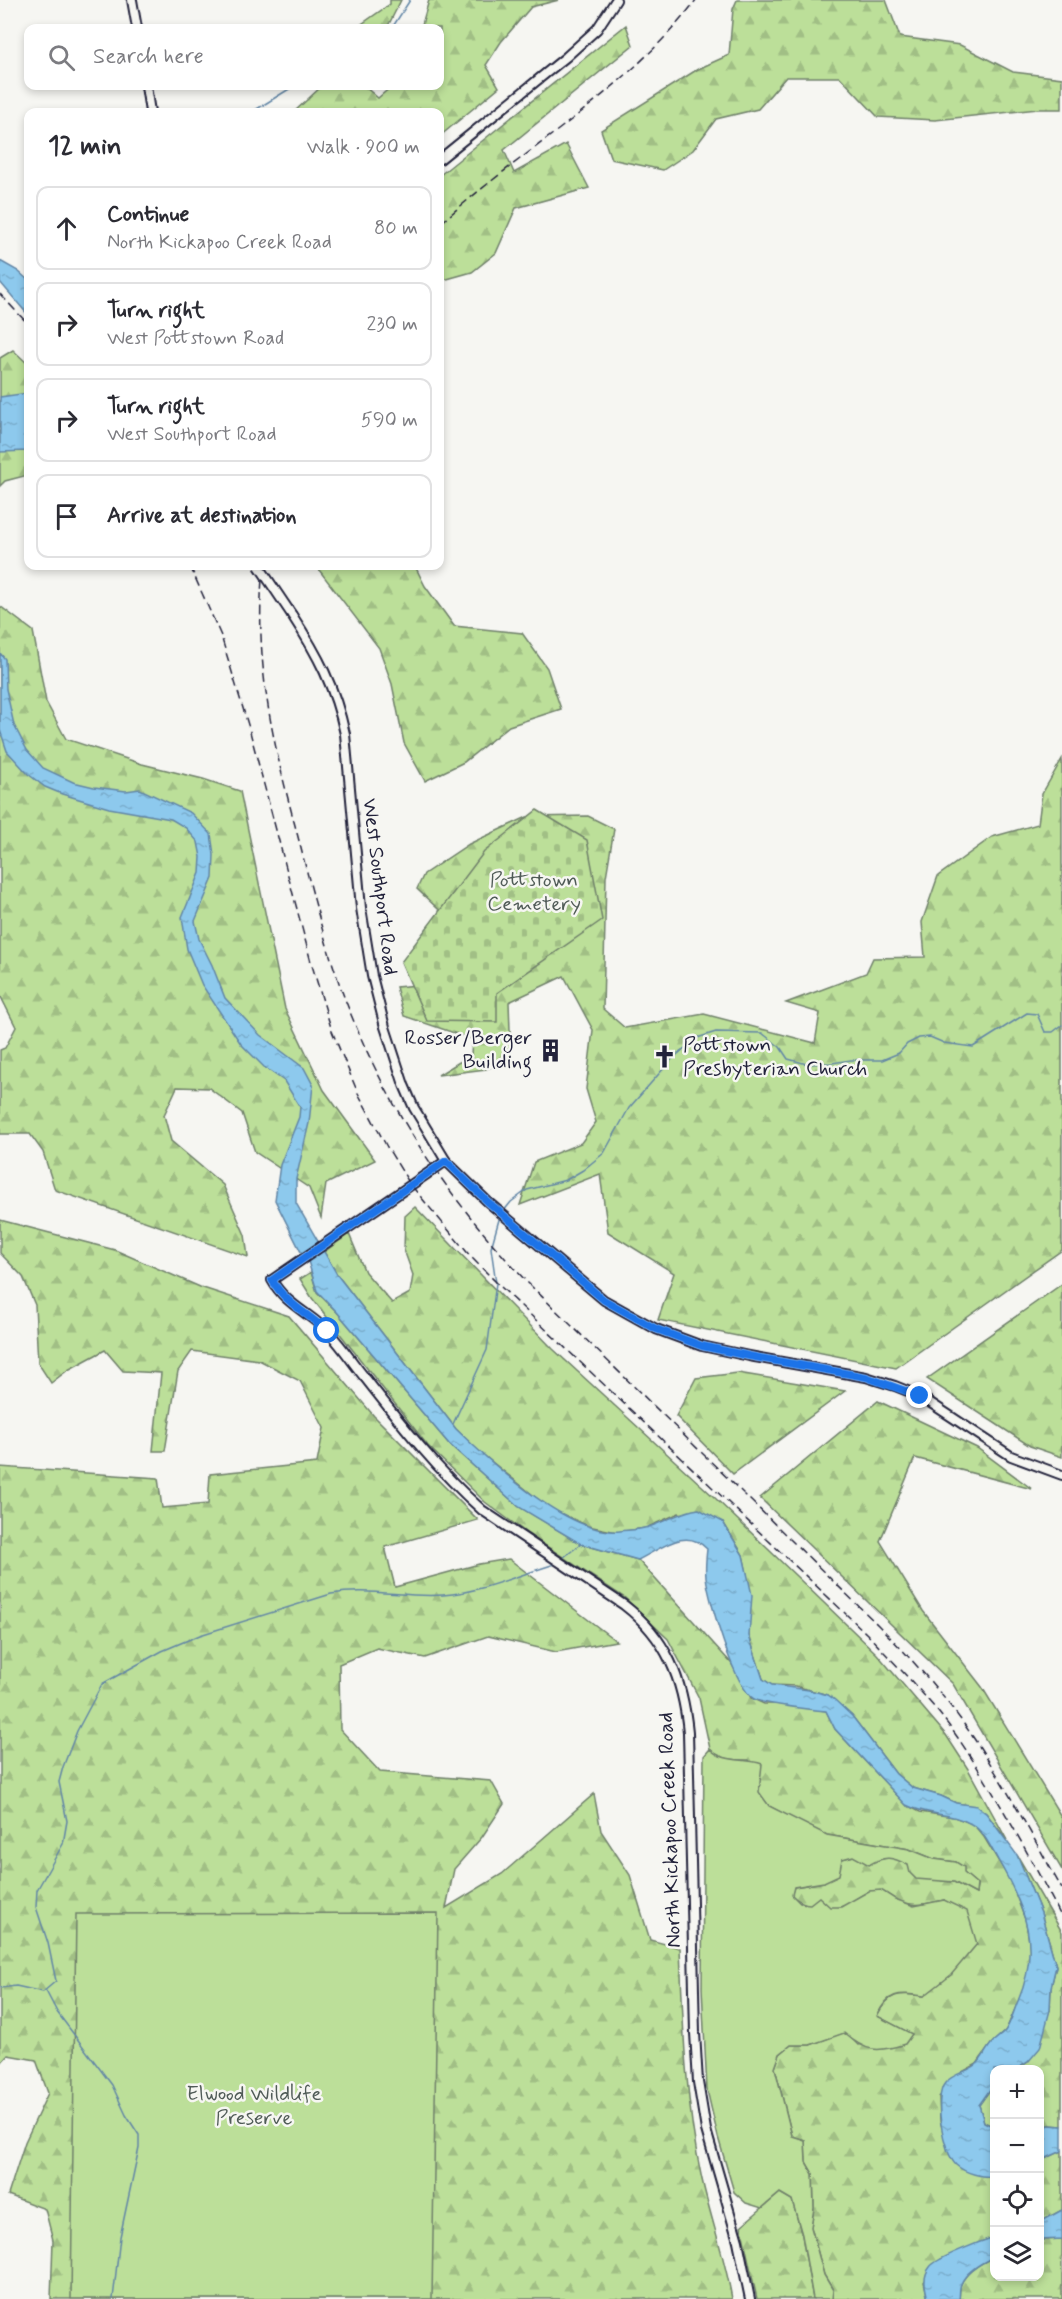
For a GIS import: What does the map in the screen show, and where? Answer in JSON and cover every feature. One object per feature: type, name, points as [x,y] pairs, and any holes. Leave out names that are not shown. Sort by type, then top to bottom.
[{"type":"main road","points":[[132,0],[136,24]]},
{"type":"main road","points":[[444,156],[597,29],[616,0]]},
{"type":"main road","points":[[147,90],[149,108]]},
{"type":"main road","name":"West Southport Road","points":[[262,570],[318,656],[339,706],[345,734],[364,931],[372,976],[385,1027],[404,1085],[414,1108],[446,1161],[488,1202],[604,1300],[656,1329],[702,1346],[866,1377],[895,1386],[920,1396],[1011,1456],[1062,1475]]},
{"type":"main road","name":"North Kickapoo Creek Road","points":[[446,1161],[272,1280],[278,1292],[287,1301],[317,1322],[337,1341],[421,1448],[482,1510],[639,1616],[662,1643],[681,1690],[688,1732],[695,2033],[700,2096],[716,2168],[744,2265],[750,2299]]},
{"type":"green space","points":[[390,0],[401,0],[389,24],[362,24],[390,4]]},
{"type":"green space","points":[[429,0],[559,0],[531,7],[501,42],[486,65],[499,87],[444,133],[444,108],[298,108],[318,90],[369,90],[378,98],[387,90],[444,90],[444,24],[422,24]]},
{"type":"green space","points":[[737,0],[886,0],[900,37],[960,45],[1013,72],[1062,78],[1062,109],[1038,109],[935,120],[878,117],[840,77],[786,77],[758,109],[716,119],[693,150],[663,170],[611,159],[601,130],[698,69],[729,55],[733,9]]},
{"type":"green space","points":[[626,25],[633,45],[504,150],[514,173],[566,144],[589,188],[516,208],[496,253],[472,272],[444,280],[444,172]]},
{"type":"green space","points":[[13,350],[24,360],[24,476],[5,481],[0,486],[0,358]]},
{"type":"green space","points":[[319,570],[417,570],[425,586],[454,626],[522,633],[547,668],[561,709],[509,726],[464,762],[425,781],[404,743],[392,684],[379,648]]},
{"type":"green space","points":[[0,606],[33,631],[46,702],[66,739],[142,764],[240,791],[285,1009],[324,1090],[375,1160],[326,1184],[321,1218],[309,1188],[255,1152],[242,1113],[209,1088],[177,1087],[164,1115],[171,1141],[223,1185],[245,1235],[248,1257],[55,1190],[43,1152],[30,1134],[0,1134],[0,1050],[5,1048],[16,1027],[0,995]]},
{"type":"green space","points":[[1062,759],[1062,1250],[896,1368],[658,1320],[674,1273],[608,1232],[600,1174],[520,1205],[534,1162],[581,1143],[596,1122],[586,1089],[593,1030],[564,976],[509,1002],[511,1059],[486,1069],[438,1075],[471,1055],[472,1039],[404,1016],[396,987],[418,985],[454,924],[417,889],[424,874],[469,844],[527,817],[588,816],[614,829],[606,877],[603,1009],[625,1028],[704,1014],[815,1043],[820,1013],[786,1003],[866,973],[873,958],[925,957],[922,922],[938,876],[992,837],[1038,824],[1042,794]]},
{"type":"green space","name":"Pottstown Cemetery","points":[[537,810],[587,840],[602,920],[497,993],[497,1022],[427,1021],[401,962],[484,852]]},
{"type":"green space","points":[[415,1207],[553,1349],[713,1496],[877,1654],[946,1735],[968,1769],[1007,1840],[986,1813],[977,1807],[956,1803],[913,1788],[896,1774],[852,1716],[828,1695],[795,1686],[772,1685],[763,1679],[749,1636],[747,1574],[743,1555],[723,1522],[679,1513],[646,1528],[617,1532],[588,1526],[549,1508],[476,1449],[456,1429],[338,1276],[324,1252],[349,1234],[365,1272],[392,1303],[410,1293],[413,1275],[404,1250],[405,1216]]},
{"type":"green space","points":[[0,1220],[115,1250],[200,1287],[289,1316],[374,1416],[478,1520],[385,1547],[395,1587],[479,1564],[509,1559],[616,1641],[556,1652],[488,1636],[425,1658],[377,1648],[339,1664],[340,1729],[380,1772],[491,1781],[504,1804],[482,1837],[454,1869],[446,1908],[502,1874],[594,1794],[601,1831],[630,1875],[650,1940],[680,1948],[691,2119],[701,2175],[732,2299],[51,2299],[53,2240],[45,2209],[8,2195],[25,2142],[48,2093],[36,2060],[8,2055],[0,2064],[0,1467],[158,1478],[162,1508],[208,1504],[210,1474],[317,1463],[324,1428],[300,1381],[259,1360],[192,1351],[178,1371],[165,1451],[153,1451],[161,1373],[123,1371],[105,1350],[68,1370],[51,1383],[38,1363],[35,1305],[23,1277],[0,1253]]},
{"type":"green space","points":[[311,1272],[317,1292],[337,1312],[449,1444],[518,1506],[581,1544],[638,1560],[731,1663],[751,1698],[764,1704],[826,1711],[835,1729],[906,1805],[920,1812],[954,1817],[973,1824],[984,1837],[1011,1882],[1026,1922],[1031,1955],[1028,1979],[1006,2030],[991,2044],[977,2064],[962,2072],[939,2097],[940,2120],[946,2143],[990,2177],[990,2239],[941,2259],[924,2282],[928,2299],[832,2299],[833,2290],[824,2275],[811,2227],[814,2208],[813,2174],[806,2162],[805,2140],[792,2136],[775,2068],[780,2054],[791,2045],[810,2045],[845,2032],[858,2045],[911,2034],[877,2016],[890,1998],[907,1994],[924,1996],[944,1900],[913,1904],[901,1902],[882,1892],[873,1891],[845,1905],[821,1908],[807,1904],[791,1895],[794,1887],[824,1882],[842,1859],[854,1856],[877,1860],[892,1857],[942,1881],[954,1882],[976,1894],[977,1884],[964,1873],[956,1862],[934,1859],[909,1849],[827,1835],[769,1806],[758,1792],[749,1760],[723,1757],[710,1749],[699,1698],[668,1639],[625,1598],[528,1534],[485,1502],[428,1446],[312,1298],[300,1279]]},
{"type":"green space","points":[[1062,1284],[1062,1457],[1030,1446],[927,1379]]},
{"type":"green space","points":[[738,1373],[845,1391],[733,1474],[676,1416],[696,1378]]},
{"type":"green space","points":[[878,1401],[977,1448],[1032,1489],[915,1458],[880,1541],[923,1611],[982,1687],[1062,1818],[1062,1870],[953,1684],[760,1498]]},
{"type":"green space","points":[[710,1749],[721,1756],[762,1764],[759,1792],[769,1806],[827,1835],[909,1849],[934,1859],[956,1862],[964,1867],[964,1873],[977,1884],[976,1894],[954,1882],[916,1879],[910,1873],[908,1865],[897,1860],[884,1858],[869,1865],[853,1856],[842,1859],[839,1875],[824,1882],[794,1887],[792,1895],[800,1903],[810,1904],[819,1897],[830,1907],[841,1907],[869,1891],[881,1890],[895,1899],[914,1906],[944,1900],[967,1911],[977,1944],[951,1975],[924,1996],[901,1994],[885,2002],[877,2016],[912,2034],[905,2044],[887,2049],[872,2049],[859,2044],[844,2033],[810,2045],[791,2045],[780,2054],[775,2068],[792,2136],[805,2140],[806,2162],[813,2174],[814,2208],[811,2227],[824,2275],[833,2290],[832,2299],[813,2299],[802,2235],[792,2200],[780,2193],[762,2208],[746,2203],[734,2192],[707,2090],[702,1988],[704,1756]]},
{"type":"green space","points":[[1017,1855],[1062,1932],[1062,2126],[1049,2125],[1044,2128],[1044,2065],[1023,2065],[1028,2062],[1050,2010],[1051,1987],[1056,1966],[1041,1913]]},
{"type":"green space","name":"Elwood Wildlife Preserve","points":[[438,1913],[432,2299],[71,2299],[76,1914]]},
{"type":"green space","points":[[990,2090],[990,2125],[984,2122],[979,2105]]},
{"type":"green space","points":[[1062,2151],[1062,2210],[1044,2220],[1044,2173],[1044,2159]]},
{"type":"green space","points":[[780,2193],[792,2200],[802,2235],[813,2299],[757,2299],[741,2226]]},
{"type":"green space","points":[[1062,2239],[1062,2299],[959,2299],[963,2279],[980,2264],[990,2259],[990,2281],[1044,2281],[1044,2240]]},
{"type":"water","points":[[0,261],[24,276],[24,310],[0,282]]},
{"type":"water","points":[[24,394],[24,451],[0,452],[0,397]]},
{"type":"water","points":[[0,653],[5,659],[6,689],[14,725],[27,750],[43,768],[73,782],[94,787],[126,791],[140,789],[191,813],[211,834],[214,855],[213,878],[195,921],[199,939],[225,998],[260,1035],[304,1068],[313,1085],[309,1123],[296,1179],[296,1203],[338,1276],[456,1429],[532,1495],[578,1522],[600,1529],[634,1530],[699,1509],[723,1522],[743,1555],[752,1595],[749,1636],[763,1679],[772,1685],[828,1695],[852,1716],[896,1774],[913,1788],[956,1803],[977,1806],[986,1813],[1017,1855],[1041,1913],[1056,1966],[1051,1987],[1050,2010],[1040,2048],[1023,2065],[990,2065],[990,2090],[979,2105],[984,2122],[990,2125],[990,2176],[964,2170],[951,2159],[941,2125],[940,2112],[941,2090],[945,2083],[976,2065],[990,2045],[1007,2028],[1025,1981],[1029,1963],[1027,1929],[1023,1912],[987,1840],[976,1827],[963,1820],[906,1805],[835,1729],[826,1711],[759,1701],[746,1691],[731,1661],[712,1604],[706,1577],[707,1549],[699,1542],[682,1539],[638,1560],[581,1544],[519,1507],[449,1444],[317,1291],[308,1261],[301,1252],[275,1200],[280,1165],[299,1117],[300,1107],[284,1081],[264,1067],[241,1044],[202,985],[187,949],[182,917],[200,873],[201,857],[198,842],[186,828],[171,819],[109,808],[45,787],[28,774],[7,751],[0,730]]},
{"type":"water","points":[[1049,2125],[1062,2126],[1062,2151],[1044,2159],[1044,2128]]},
{"type":"water","points":[[1062,2210],[1062,2239],[1044,2240],[1044,2220]]},
{"type":"water","points":[[990,2238],[990,2259],[980,2264],[963,2279],[959,2299],[928,2299],[925,2279],[930,2267],[970,2246]]},
{"type":"waterway","points":[[395,24],[410,0]]},
{"type":"waterway","points":[[258,108],[288,90]]},
{"type":"waterway","points":[[503,1212],[511,1202],[527,1190],[566,1180],[604,1153],[629,1108],[672,1059],[697,1038],[716,1032],[762,1033],[780,1047],[788,1059],[807,1064],[882,1060],[899,1053],[907,1044],[919,1038],[930,1037],[944,1043],[973,1047],[1027,1013],[1037,1014],[1045,1032],[1053,1032],[1062,1025]]},
{"type":"waterway","points":[[453,1424],[487,1350],[496,1283],[491,1248],[500,1216]]},
{"type":"waterway","points":[[564,1557],[581,1544]]},
{"type":"waterway","points":[[0,1988],[16,1986],[43,1992],[56,1981],[48,1943],[36,1907],[37,1890],[63,1844],[67,1821],[59,1782],[63,1767],[77,1731],[102,1684],[162,1651],[200,1635],[331,1594],[359,1592],[443,1595],[486,1587],[555,1564]]},
{"type":"waterway","points":[[46,1991],[57,2012],[112,2085],[126,2115],[139,2135],[139,2148],[120,2237],[113,2299]]},
{"type":"railway","points":[[444,220],[607,91],[669,33],[696,0]]},
{"type":"railway","points":[[0,294],[24,320]]},
{"type":"railway","points":[[192,570],[221,636],[249,728],[311,962],[332,1031],[358,1093],[410,1184],[471,1257],[500,1286],[867,1634],[914,1684],[948,1724],[986,1782],[1013,1826],[1062,1918]]},
{"type":"railway","points":[[263,570],[261,636],[263,669],[273,733],[288,799],[324,934],[343,994],[378,1074],[398,1112],[444,1183],[527,1282],[878,1625],[929,1680],[953,1709],[987,1758],[1062,1889]]},
{"type":"place","name":"Rosser/Berger Building","points":[[550,1050]]},
{"type":"place","name":"Pottstown Presbyterian Church","points":[[665,1057]]},
{"type":"route","points":[[327,1331],[287,1301],[278,1292],[272,1280],[446,1161],[488,1202],[604,1300],[656,1329],[702,1346],[866,1377],[920,1396]]}]
